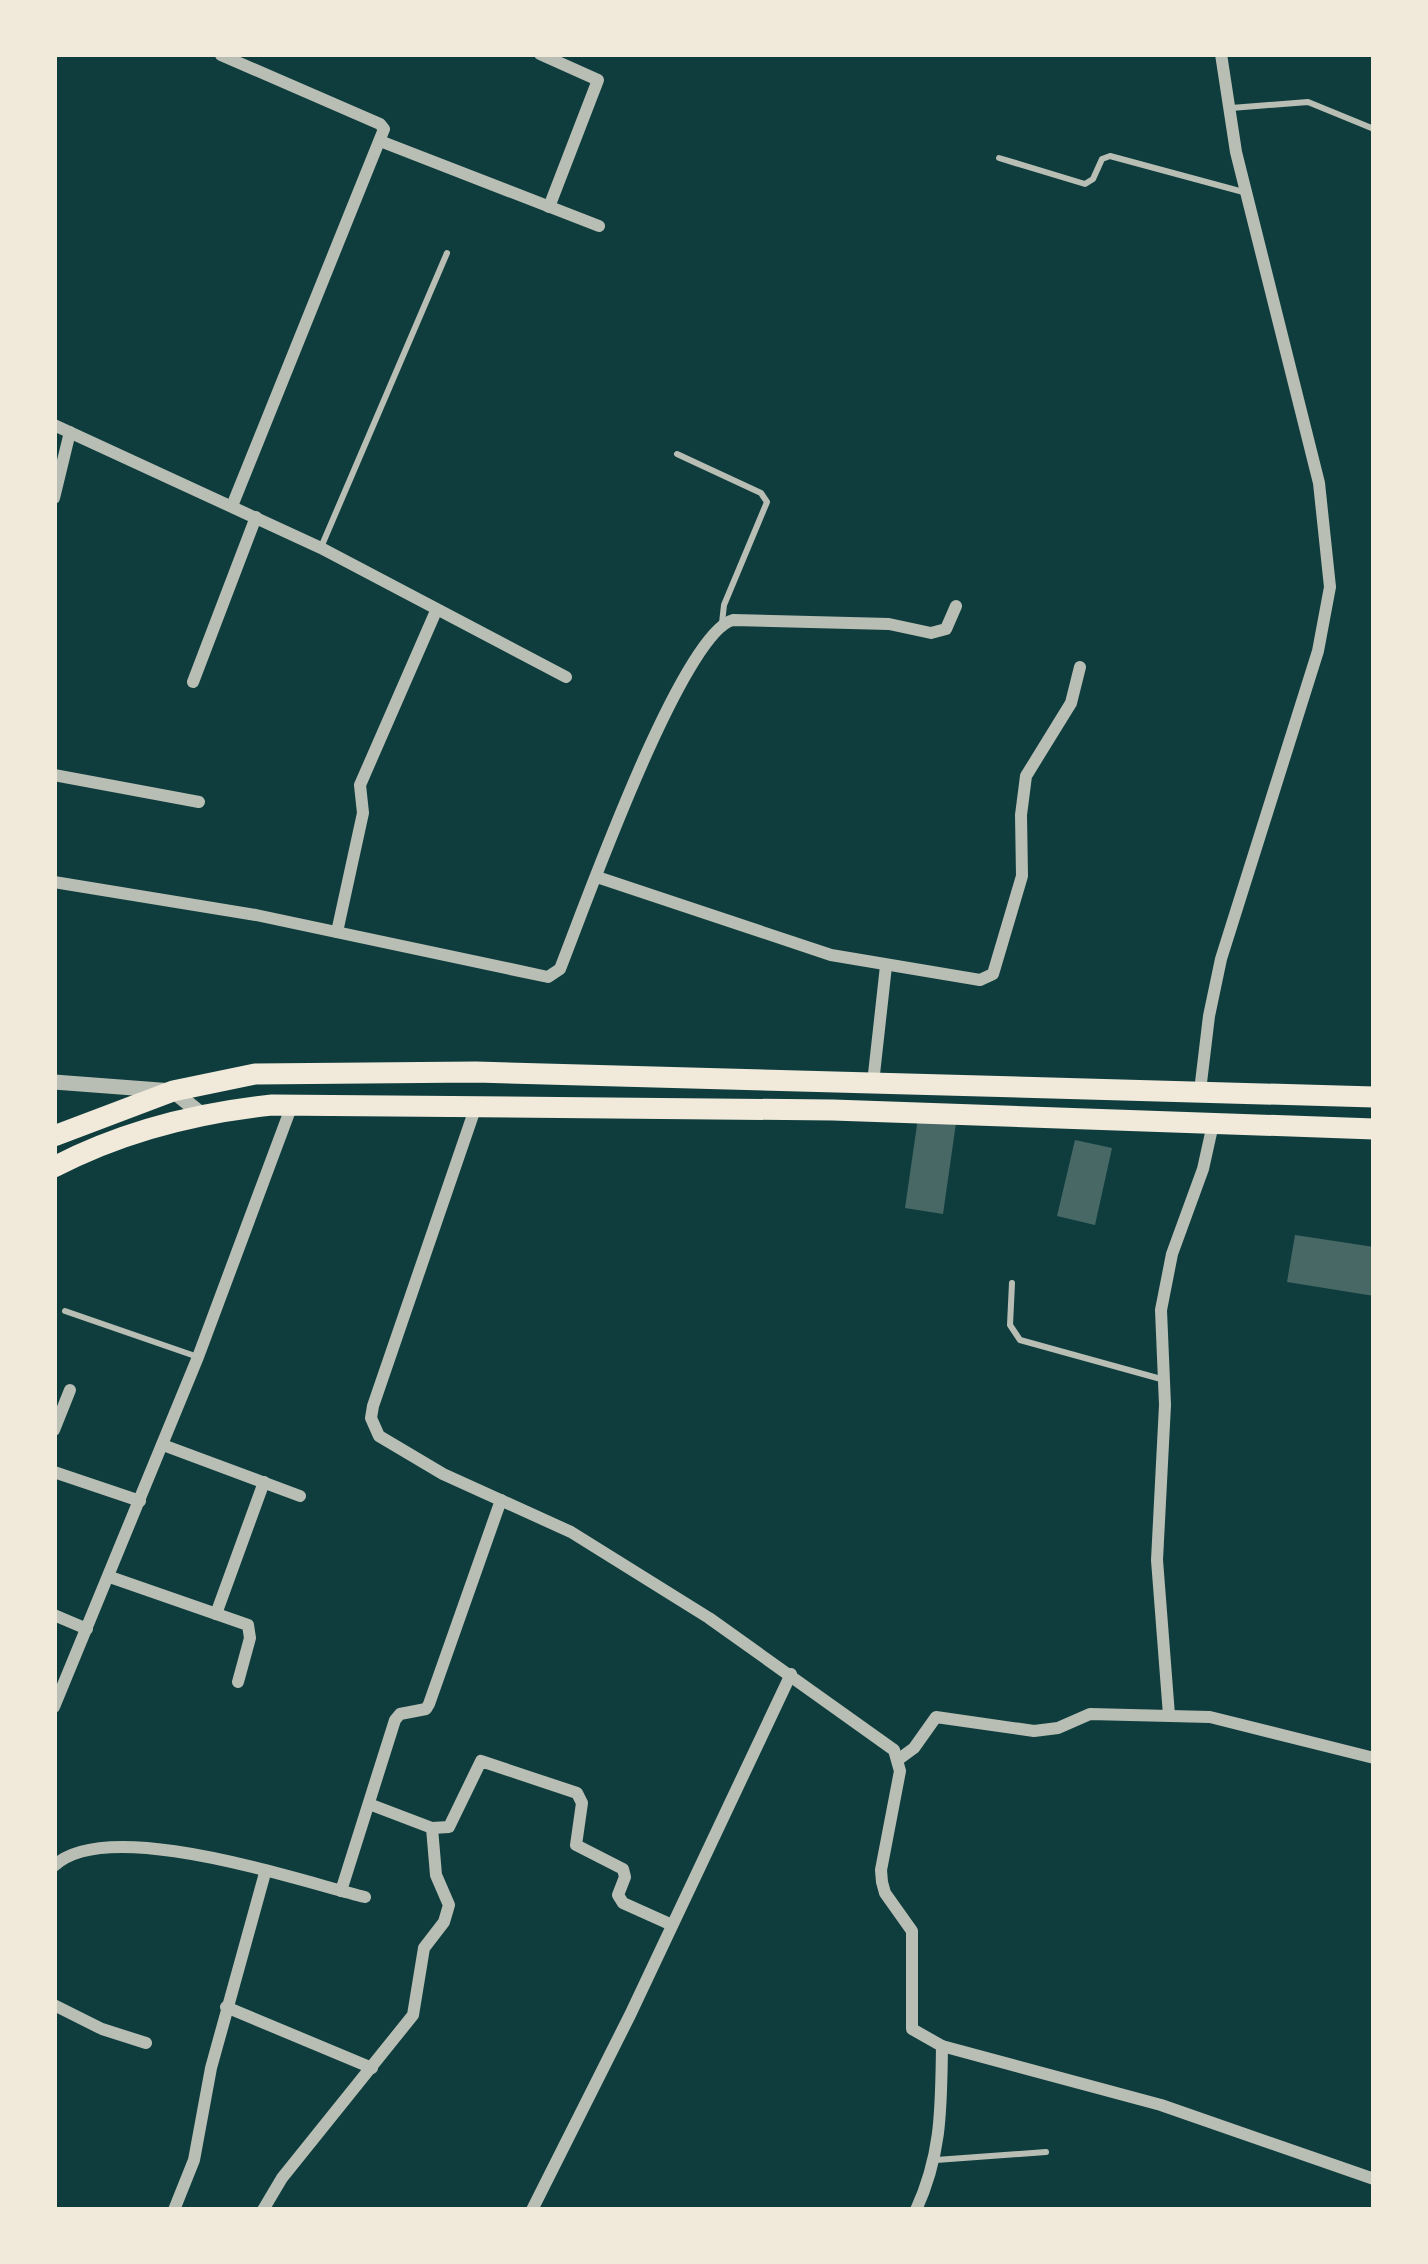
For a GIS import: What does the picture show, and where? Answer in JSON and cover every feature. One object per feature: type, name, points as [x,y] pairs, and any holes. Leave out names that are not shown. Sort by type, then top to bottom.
[{"type":"highway","points":[[54,1136],[173,1091],[255,1075],[873,1083],[1374,1097]]},
{"type":"highway","points":[[54,1167],[96,1145],[200,1113],[292,1105],[856,1111],[1374,1129]]},
{"type":"street","points":[[540,54],[598,80],[549,207]]},
{"type":"street","points":[[1200,1091],[1208,1016],[1221,959],[1318,651],[1330,587],[1319,483],[1247,193],[1221,54]]},
{"type":"street","points":[[221,55],[380,124],[384,130],[232,506]]},
{"type":"street","points":[[380,141],[599,226]]},
{"type":"street","points":[[54,424],[321,548],[566,677]]},
{"type":"street","points":[[54,498],[70,432]]},
{"type":"street","points":[[193,682],[256,517]]},
{"type":"street","points":[[54,882],[167,898],[548,977],[560,969],[671,700],[703,644],[722,622],[867,623],[931,633],[946,629],[956,606]]},
{"type":"street","points":[[337,932],[363,813],[359,785],[436,611]]},
{"type":"street","points":[[596,877],[831,955],[980,980],[993,974],[1022,876],[1026,776],[1066,714],[1079,667]]},
{"type":"street","points":[[54,775],[199,802]]},
{"type":"street","points":[[873,1083],[886,966]]},
{"type":"street","points":[[54,1082],[173,1091],[200,1113]]},
{"type":"street","points":[[54,1707],[198,1357],[292,1105]]},
{"type":"street","points":[[476,1105],[371,1418],[379,1436],[424,1464],[571,1532],[791,1674],[885,1741],[899,1759],[901,1771],[882,1882],[912,1931],[912,2029],[942,2046],[1161,2105],[1374,2179]]},
{"type":"street","points":[[1169,1714],[1156,1560],[1164,1380],[1162,1294],[1204,1169],[1213,1124]]},
{"type":"street","points":[[54,1430],[70,1390]]},
{"type":"street","points":[[163,1444],[300,1496]]},
{"type":"street","points":[[54,1472],[140,1501]]},
{"type":"street","points":[[216,1614],[264,1482]]},
{"type":"street","points":[[341,1891],[394,1720],[429,1704],[501,1500]]},
{"type":"street","points":[[110,1576],[248,1625],[238,1682]]},
{"type":"street","points":[[54,1616],[87,1629]]},
{"type":"street","points":[[532,2210],[791,1674]]},
{"type":"street","points":[[899,1759],[914,1748],[936,1717],[1034,1731],[1058,1728],[1090,1714],[1169,1714],[1232,1721],[1374,1758]]},
{"type":"street","points":[[369,1804],[431,1828],[449,1827],[481,1761],[577,1793],[582,1803],[576,1844],[623,1869],[618,1895],[623,1904],[672,1924]]},
{"type":"street","points":[[263,2210],[282,2178],[413,2015],[424,1948],[448,1915],[448,1896],[436,1875],[431,1828]]},
{"type":"street","points":[[54,1866],[83,1853],[156,1848],[365,1897]]},
{"type":"street","points":[[174,2210],[194,2160],[226,2007],[265,1873]]},
{"type":"street","points":[[54,2006],[146,2043]]},
{"type":"street","points":[[226,2007],[372,2068]]},
{"type":"street","points":[[916,2210],[935,2160],[942,2046]]},
{"type":"lane","points":[[1228,108],[1308,102],[1374,129]]},
{"type":"lane","points":[[999,158],[1085,184],[1093,179],[1102,159],[1110,156],[1247,193]]},
{"type":"lane","points":[[321,548],[447,253]]},
{"type":"lane","points":[[676,454],[760,493],[767,502],[724,604],[722,622]]},
{"type":"lane","points":[[1012,1283],[1010,1325],[1020,1340],[1164,1380]]},
{"type":"lane","points":[[65,1311],[198,1357]]},
{"type":"lane","points":[[935,2160],[1046,2152]]},
{"type":"building","points":[[918,1118],[956,1123],[943,1214],[905,1208]]},
{"type":"building","points":[[1075,1140],[1112,1148],[1095,1225],[1057,1216]]},
{"type":"building","points":[[1295,1235],[1374,1247],[1374,1296],[1287,1282]]}]
